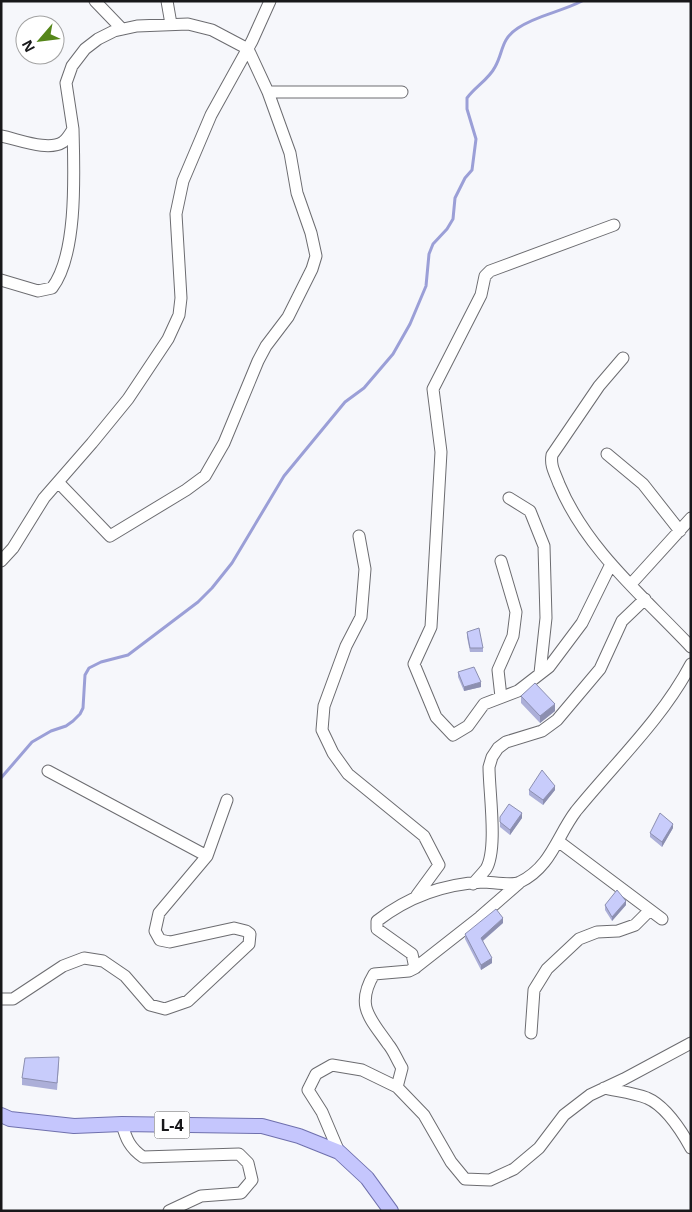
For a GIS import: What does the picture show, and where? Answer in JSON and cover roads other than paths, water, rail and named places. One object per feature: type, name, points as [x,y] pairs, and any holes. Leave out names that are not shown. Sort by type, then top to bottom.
[{"type":"main road","name":"L-4","points":[[1,1116],[10,1119],[74,1126],[122,1124],[262,1126],[299,1136],[339,1152],[367,1178],[391,1211]]},
{"type":"street","points":[[95,1],[122,29]]},
{"type":"street","points":[[167,1],[171,24]]},
{"type":"street","points":[[1,561],[13,548],[44,498],[128,399],[168,339],[179,315],[181,298],[176,214],[183,181],[211,116],[248,49],[270,1]]},
{"type":"street","points":[[1,280],[38,291],[52,288],[59,279],[68,250],[74,188],[73,129],[66,83],[72,66],[85,49],[98,39],[122,29],[137,26],[188,24],[212,30],[248,49],[268,92],[290,153],[297,193],[316,256],[312,269],[288,317],[266,346],[258,361],[224,443],[205,476],[186,490],[110,536],[58,482]]},
{"type":"street","points":[[268,92],[402,92]]},
{"type":"street","points":[[2,134],[36,144],[52,146],[61,143],[73,129]]},
{"type":"street","points":[[611,564],[582,623],[549,666],[518,691],[484,704],[468,726],[453,735],[436,717],[414,664],[431,627],[436,562],[441,452],[433,389],[482,295],[485,276],[490,271],[614,225]]},
{"type":"street","points":[[623,358],[593,394],[552,455],[550,464],[562,492],[583,529],[611,564],[691,647]]},
{"type":"street","points":[[607,454],[643,484],[680,531]]},
{"type":"street","points":[[509,498],[530,511],[544,546],[546,618],[540,673]]},
{"type":"street","points":[[631,584],[691,518]]},
{"type":"street","points":[[359,536],[365,569],[361,617],[346,646],[324,706],[322,730],[333,753],[348,774],[424,836],[439,865],[414,898]]},
{"type":"street","points":[[501,561],[516,612],[513,636],[498,670],[501,697]]},
{"type":"street","points":[[472,884],[486,868],[492,854],[493,840],[488,767],[492,757],[498,748],[506,742],[542,731],[557,720],[600,669],[622,620],[645,599]]},
{"type":"street","points":[[397,1087],[402,1068],[390,1046],[374,1026],[364,1006],[366,987],[374,974],[409,971],[415,968],[542,866],[575,813],[658,714],[691,664]]},
{"type":"street","points":[[48,771],[207,856]]},
{"type":"street","points":[[1,999],[13,999],[63,966],[84,958],[103,961],[125,976],[150,1005],[165,1009],[188,1001],[249,944],[250,934],[234,928],[170,942],[160,940],[155,931],[159,913],[207,856],[227,800]]},
{"type":"street","points":[[558,842],[662,919]]},
{"type":"street","points":[[415,968],[412,954],[377,929],[377,921],[394,908],[433,890],[482,882],[519,883]]},
{"type":"street","points":[[531,1033],[534,990],[547,970],[579,939],[597,932],[618,931],[635,925],[650,910]]},
{"type":"street","points":[[339,1152],[322,1112],[308,1090],[316,1074],[332,1065],[362,1070],[397,1087],[424,1115],[451,1162],[465,1179],[490,1180],[514,1169],[539,1148],[564,1115],[590,1095],[691,1043]]},
{"type":"street","points":[[604,1088],[648,1098],[670,1115],[691,1148]]},
{"type":"street","points":[[122,1124],[126,1140],[133,1150],[143,1157],[239,1154],[248,1163],[252,1180],[241,1193],[201,1196],[169,1211]]},
{"type":"waterway","points":[[1,778],[32,742],[51,731],[66,726],[80,714],[83,708],[85,675],[89,668],[101,662],[128,655],[198,602],[212,588],[232,563],[284,476],[345,402],[364,388],[393,354],[410,324],[426,286],[429,254],[433,244],[447,229],[453,219],[455,198],[465,178],[472,170],[476,139],[467,109],[467,98],[492,71],[498,61],[505,41],[512,32],[533,20],[582,1]]}]
